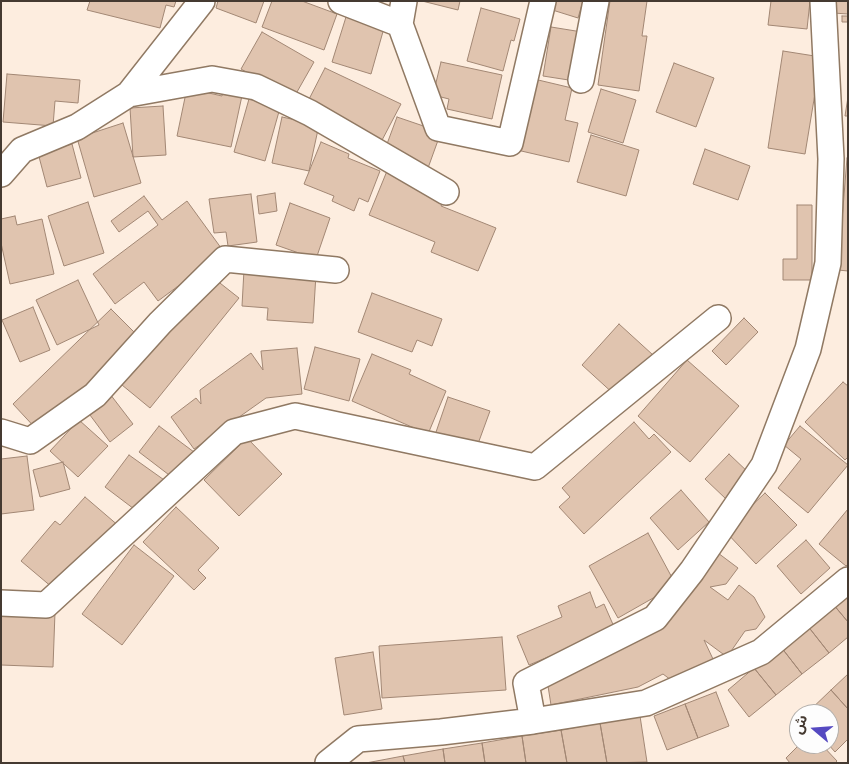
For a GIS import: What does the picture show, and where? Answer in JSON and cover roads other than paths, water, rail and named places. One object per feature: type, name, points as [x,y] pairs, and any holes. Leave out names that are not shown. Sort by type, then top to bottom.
[{"type":"street","points":[[1,174],[22,150],[77,127],[130,94],[202,1]]},
{"type":"street","points":[[342,1],[402,13],[438,128],[510,143],[543,1]]},
{"type":"street","points":[[581,80],[596,1]]},
{"type":"street","points":[[533,721],[526,683],[655,618],[692,571],[764,465],[808,349],[828,264],[831,159],[823,1]]},
{"type":"street","points":[[130,94],[212,79],[256,87],[310,113],[446,192]]},
{"type":"street","points":[[1,432],[30,441],[95,395],[160,323],[225,259],[336,270]]},
{"type":"street","points":[[1,603],[46,606],[234,432],[295,416],[535,467],[718,318]]},
{"type":"street","points":[[328,763],[358,738],[441,732],[533,721],[646,702],[761,652],[848,580]]}]
